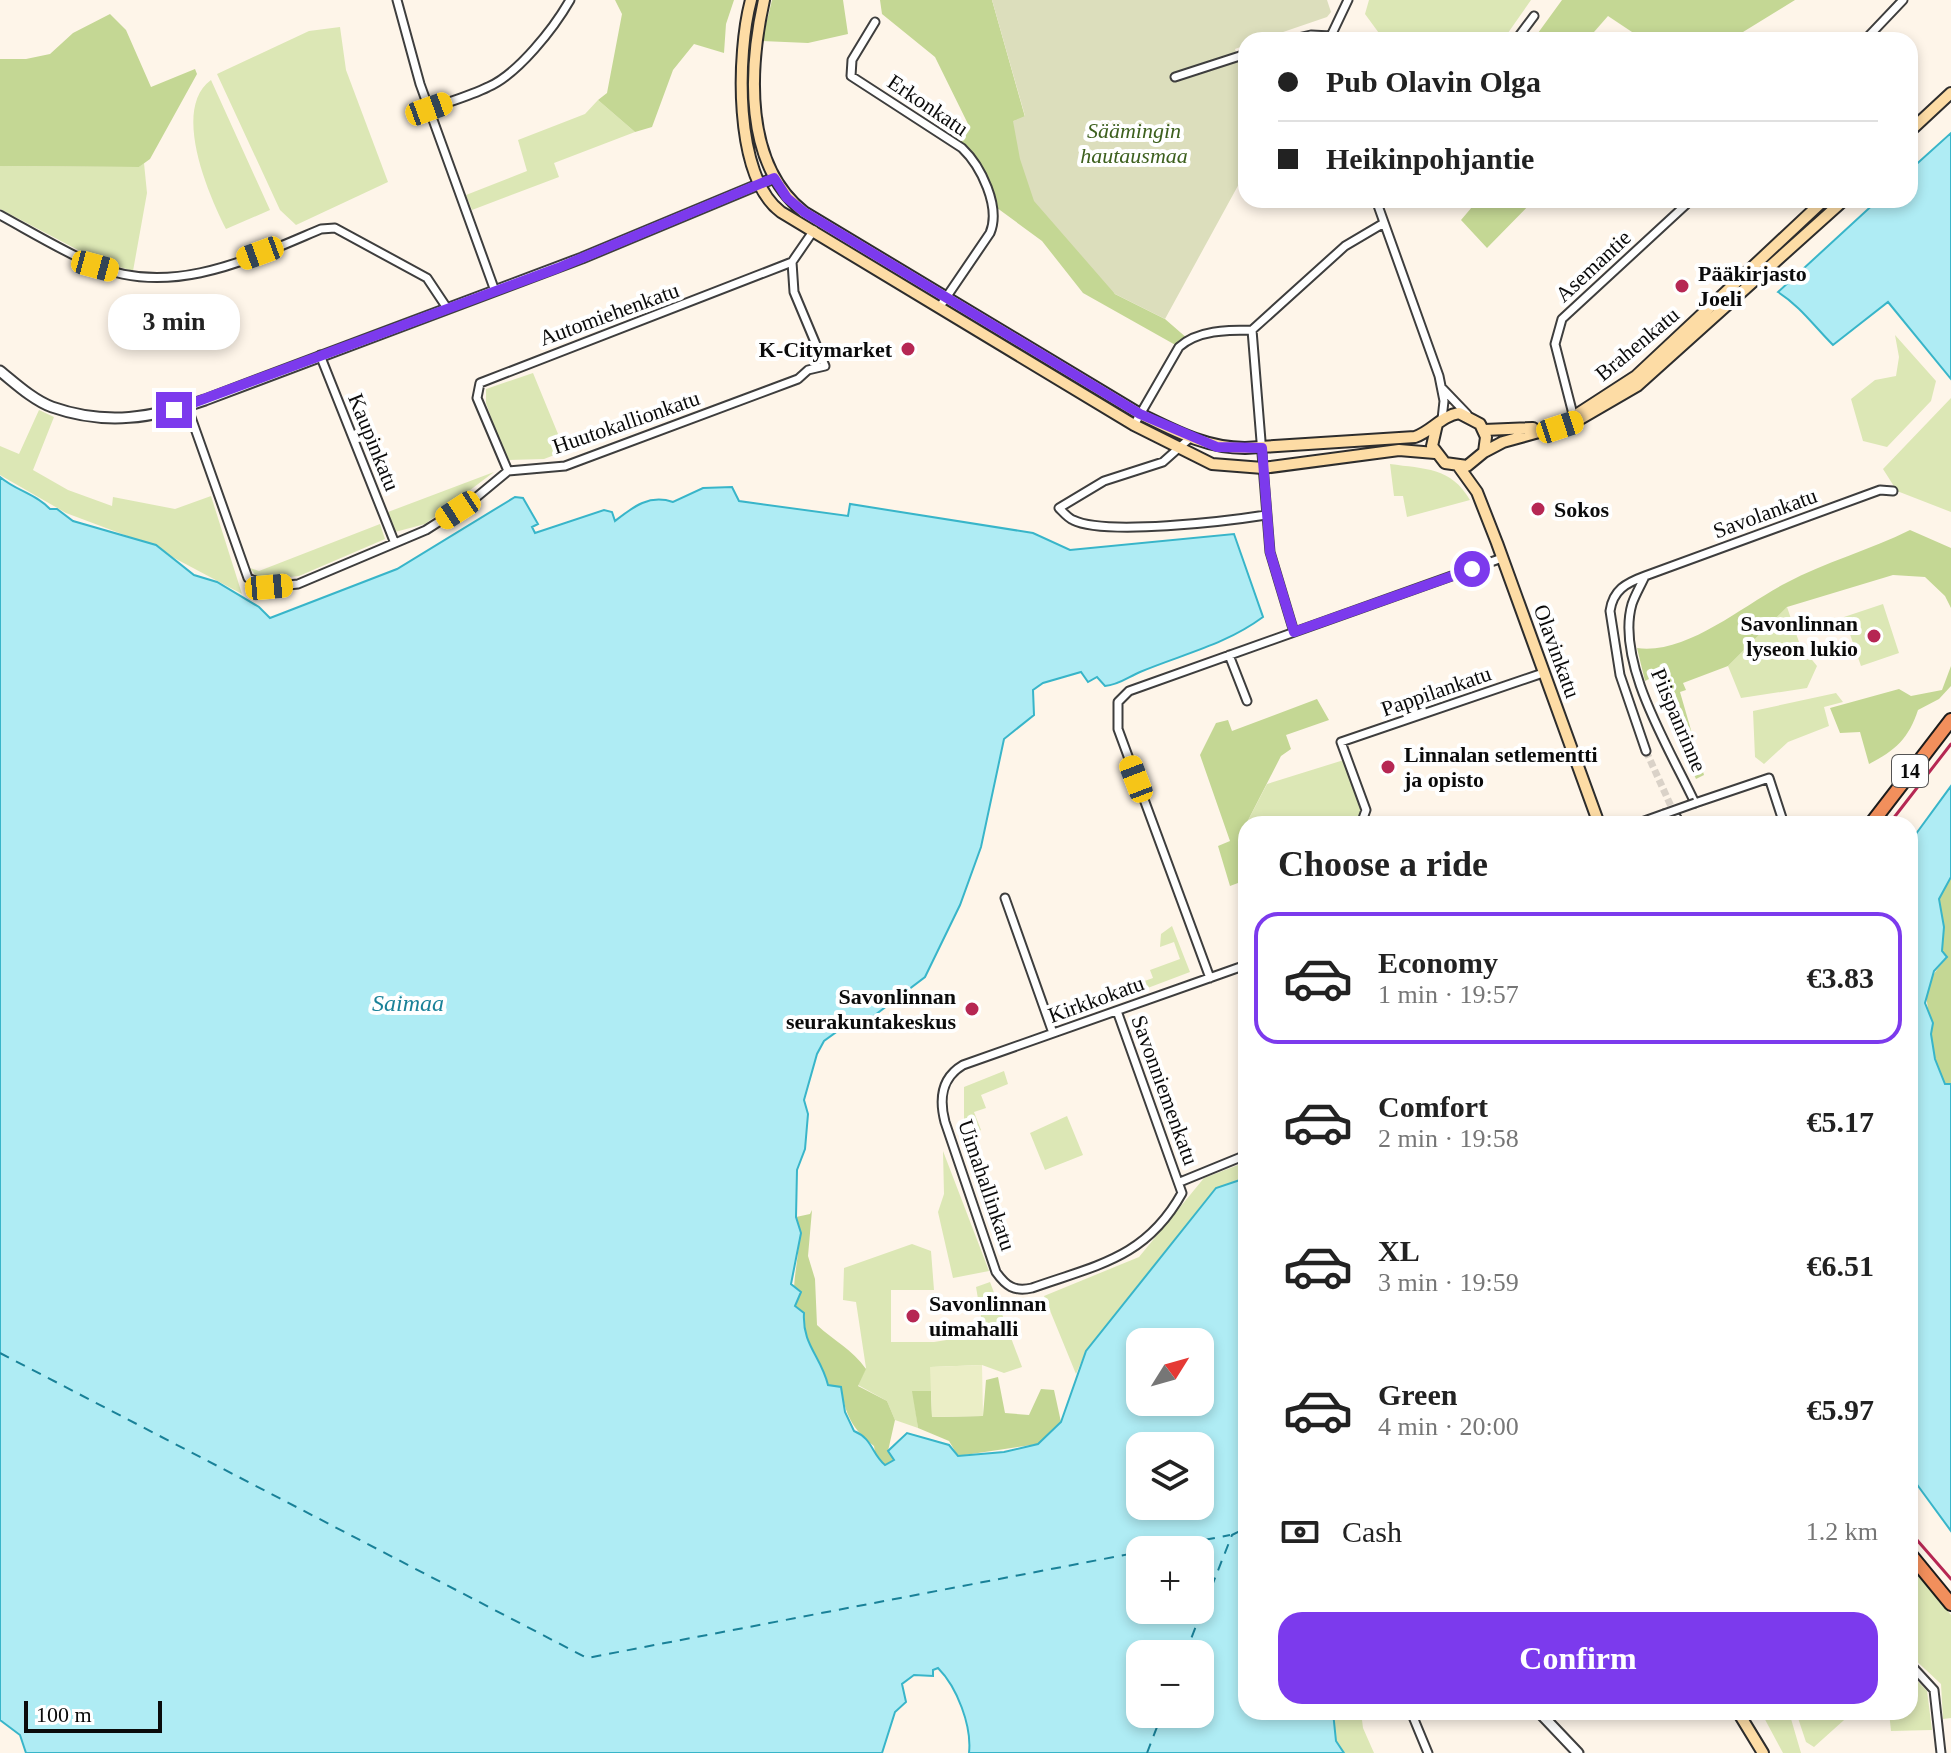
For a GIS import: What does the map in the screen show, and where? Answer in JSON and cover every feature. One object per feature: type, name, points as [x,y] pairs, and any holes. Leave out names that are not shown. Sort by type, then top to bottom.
[{"type":"highway","name":"14","points":[[1877,816],[1951,720]]},
{"type":"highway","points":[[1918,1564],[1951,1604]]},
{"type":"main road","points":[[751,0],[739,59],[739,85],[748,140],[760,185],[774,207],[1134,425],[1212,464],[1263,468],[1399,450],[1435,453]]},
{"type":"main road","points":[[764,0],[756,41],[753,84],[760,136],[774,178],[787,198],[820,221],[1140,414],[1217,447],[1262,448],[1415,437],[1440,421],[1459,413],[1468,415],[1484,430],[1484,452],[1475,462],[1459,467],[1445,463],[1435,453],[1432,438],[1440,421]]},
{"type":"main road","points":[[1918,124],[1951,93]]},
{"type":"main road","name":"Brahenkatu","points":[[1484,430],[1530,429],[1575,419],[1636,376],[1815,208]]},
{"type":"main road","name":"Brahenkatu","points":[[1484,452],[1503,442],[1575,419],[1637,386],[1835,208]]},
{"type":"main road","name":"Olavinkatu","points":[[1475,462],[1477,492]]},
{"type":"main road","name":"Olavinkatu","points":[[1459,467],[1477,492],[1596,816]]},
{"type":"main road","points":[[1743,1720],[1763,1753]]},
{"type":"street","points":[[397,0],[429,109],[495,291]]},
{"type":"street","points":[[429,109],[489,87],[506,76],[558,21],[570,0]]},
{"type":"street","points":[[1333,32],[1348,0]]},
{"type":"street","points":[[1873,32],[1903,0]]},
{"type":"street","points":[[1522,32],[1534,16]]},
{"type":"street","name":"Erkonkatu","points":[[875,22],[852,60],[851,76],[962,148],[974,159],[993,205],[994,223],[990,233],[939,308]]},
{"type":"street","points":[[1175,77],[1238,57]]},
{"type":"street","points":[[0,371],[44,403],[60,409],[140,419],[187,406],[495,291],[774,178]]},
{"type":"street","points":[[1379,208],[1441,387],[1440,421]]},
{"type":"street","name":"Asemantie","points":[[1575,419],[1555,344],[1562,319],[1682,208]]},
{"type":"street","points":[[0,215],[95,266],[143,278],[193,276],[321,229],[335,228],[427,278],[447,308]]},
{"type":"street","points":[[792,262],[820,221]]},
{"type":"street","points":[[1134,425],[1179,347],[1188,339],[1218,331],[1252,330],[1345,246],[1384,223]]},
{"type":"street","name":"Huutokallionkatu","points":[[508,471],[565,466],[825,366],[794,292],[792,262]]},
{"type":"street","name":"Automiehenkatu","points":[[508,471],[477,398],[480,383],[792,262]]},
{"type":"street","points":[[1252,330],[1270,552],[1294,632]]},
{"type":"street","name":"Kaupinkatu","points":[[320,355],[394,541]]},
{"type":"street","points":[[1441,387],[1468,415]]},
{"type":"street","points":[[187,406],[248,578],[269,587],[298,584],[442,520],[508,471]]},
{"type":"street","points":[[1190,438],[1153,467],[1134,469],[1104,481],[1059,508],[1073,521],[1098,525],[1266,515]]},
{"type":"street","name":"Savolankatu","points":[[1615,594],[1628,582],[1880,490],[1893,491]]},
{"type":"street","points":[[1210,978],[1118,729],[1116,709],[1129,691],[1502,558]]},
{"type":"street","name":"Piispanrinne","points":[[1647,575],[1632,603],[1629,630],[1642,689],[1695,803]]},
{"type":"street","points":[[1632,603],[1615,594],[1610,611],[1620,675],[1646,751]]},
{"type":"street","points":[[1229,655],[1247,701]]},
{"type":"street","name":"Pappilankatu","points":[[1364,816],[1366,810],[1341,742],[1543,673]]},
{"type":"street","points":[[1658,816],[1769,778],[1781,816]]},
{"type":"street","points":[[1005,898],[1053,1033]]},
{"type":"street","name":"Kirkkokatu","points":[[958,1068],[1238,968]]},
{"type":"street","name":"Savonniemenkatu","points":[[1117,1011],[1170,1163],[1180,1182]]},
{"type":"street","name":"Uimahallinkatu","points":[[958,1068],[944,1085],[942,1108],[996,1272],[1006,1286],[1022,1290],[1123,1256],[1140,1245],[1177,1202],[1182,1193],[1180,1182]]},
{"type":"street","points":[[1180,1182],[1238,1158]]},
{"type":"street","points":[[1918,1673],[1934,1690],[1941,1753]]},
{"type":"street","points":[[1414,1720],[1428,1753]]},
{"type":"street","points":[[1547,1720],[1578,1753]]},
{"type":"green space","points":[[615,0],[734,0],[726,24],[724,53],[694,44],[673,70],[652,127],[635,132],[598,100],[607,93],[622,14]]},
{"type":"green space","points":[[772,0],[843,0],[848,34],[808,43],[762,41]]},
{"type":"green space","points":[[880,0],[992,0],[1025,117],[1014,121],[1115,294],[1165,319],[1188,339],[1179,347],[1083,293],[1042,241],[993,205],[974,159],[950,140],[969,126],[935,57],[882,14]]},
{"type":"green space","name":"Säämingin hautausmaa","points":[[992,0],[1327,0],[1331,12],[1327,17],[1283,32],[1238,32],[1238,48],[1235,49],[1238,57],[1238,186],[1165,319],[1115,294],[1034,201],[1020,159],[1013,121],[1025,116]]},
{"type":"green space","points":[[1369,0],[1531,0],[1509,32],[1378,32],[1365,14]]},
{"type":"green space","points":[[1562,0],[1795,0],[1743,32],[1632,32],[1608,16],[1594,32],[1539,32]]},
{"type":"green space","points":[[110,14],[126,30],[151,87],[195,69],[197,74],[150,159],[139,167],[0,166],[0,59],[26,59],[50,54],[73,33]]},
{"type":"green space","points":[[340,27],[346,70],[388,182],[296,225],[280,210],[217,74],[309,31]]},
{"type":"green space","points":[[211,80],[270,210],[226,229],[203,175],[194,131],[194,111],[199,93]]},
{"type":"green space","points":[[598,100],[635,132],[554,163],[559,177],[472,210],[466,195],[527,171],[518,140],[585,114]]},
{"type":"green space","points":[[144,163],[147,193],[133,271],[99,261],[0,209],[0,166],[139,167]]},
{"type":"green space","points":[[1471,208],[1526,208],[1487,248],[1461,220]]},
{"type":"green space","points":[[1895,335],[1936,381],[1931,401],[1887,447],[1863,441],[1851,399],[1875,380],[1896,376],[1899,357]]},
{"type":"green space","points":[[533,373],[565,451],[544,459],[506,460],[486,403],[486,389]]},
{"type":"green space","points":[[1951,398],[1951,512],[1897,491],[1883,469]]},
{"type":"green space","points":[[39,410],[54,417],[33,470],[68,490],[112,506],[113,497],[175,509],[211,496],[242,594],[146,543],[66,513],[0,475],[0,446],[19,454]]},
{"type":"green space","points":[[1390,464],[1446,475],[1463,489],[1470,500],[1407,517],[1403,496],[1394,496]]},
{"type":"green space","points":[[494,472],[425,524],[395,532],[388,512]]},
{"type":"green space","points":[[380,524],[385,539],[299,576],[259,580],[250,568],[259,571]]},
{"type":"green space","points":[[1910,530],[1951,548],[1951,608],[1945,596],[1925,577],[1893,575],[1787,607],[1728,666],[1683,683],[1686,690],[1680,692],[1704,775],[1696,779],[1651,678],[1645,681],[1637,648],[1656,648],[1695,636],[1801,576]]},
{"type":"green space","points":[[1883,604],[1899,653],[1861,666],[1844,617]]},
{"type":"green space","points":[[1787,607],[1800,645],[1817,666],[1807,688],[1741,698],[1728,666]]},
{"type":"green space","points":[[1951,666],[1951,686],[1939,699],[1918,710],[1905,736],[1894,749],[1878,759],[1869,764],[1860,732],[1840,733],[1830,708],[1899,689],[1911,696],[1942,690]]},
{"type":"green space","points":[[1836,693],[1843,702],[1824,707],[1829,726],[1788,742],[1764,764],[1755,757],[1753,711]]},
{"type":"green space","points":[[1317,699],[1329,720],[1286,735],[1291,749],[1281,756],[1250,816],[1238,816],[1238,883],[1230,886],[1218,846],[1230,841],[1200,755],[1216,723],[1228,720],[1232,731]]},
{"type":"green space","points":[[1347,759],[1366,810],[1364,816],[1250,816],[1267,784]]},
{"type":"green space","points":[[1951,877],[1951,1084],[1945,1084],[1932,1047],[1933,1025],[1927,995],[1934,973],[1947,958],[1942,951],[1944,927],[1939,899]]},
{"type":"green space","points":[[1172,926],[1190,972],[1116,1000],[1114,992],[1153,978],[1150,970],[1180,959],[1174,942],[1160,947],[1161,934]]},
{"type":"green space","points":[[1004,1071],[1008,1084],[981,1095],[986,1108],[974,1112],[981,1130],[964,1137],[964,1087]]},
{"type":"green space","points":[[1067,1116],[1083,1155],[1045,1170],[1030,1133]]},
{"type":"green space","points":[[943,1151],[989,1271],[953,1278],[938,1212],[944,1194]]},
{"type":"green space","points":[[1238,1165],[1238,1181],[1216,1188],[1086,1351],[1076,1374],[1044,1296],[1139,1257],[1204,1178]]},
{"type":"green space","points":[[812,1210],[808,1256],[815,1279],[817,1325],[866,1369],[858,1386],[887,1401],[895,1420],[888,1451],[894,1460],[885,1465],[876,1458],[874,1446],[851,1420],[841,1387],[828,1385],[806,1334],[804,1313],[795,1306],[799,1239],[796,1217],[810,1214]]},
{"type":"green space","points":[[912,1244],[931,1251],[934,1290],[891,1290],[891,1342],[934,1342],[984,1334],[976,1287],[990,1282],[1022,1367],[1004,1373],[982,1365],[931,1367],[931,1391],[913,1392],[918,1428],[895,1420],[887,1401],[858,1385],[866,1368],[856,1302],[843,1300],[844,1268]]},
{"type":"green space","points":[[982,1365],[983,1416],[932,1417],[930,1367]]},
{"type":"green space","points":[[998,1377],[1005,1413],[1029,1415],[1041,1389],[1054,1390],[1061,1422],[1038,1444],[958,1456],[949,1441],[918,1428],[912,1391],[931,1391],[932,1417],[983,1416],[986,1380]]},
{"type":"green space","points":[[1918,1575],[1951,1615],[1951,1718],[1943,1719],[1941,1684],[1918,1662]]},
{"type":"green space","points":[[1918,1681],[1927,1691],[1932,1730],[1891,1731],[1890,1720],[1918,1720]]},
{"type":"green space","points":[[1334,1720],[1362,1720],[1374,1753],[1344,1753],[1336,1742]]},
{"type":"green space","points":[[1765,1720],[1791,1720],[1801,1753],[1783,1753]]},
{"type":"green space","points":[[1799,1720],[1844,1720],[1814,1747],[1806,1742]]},
{"type":"water","points":[[1951,133],[1951,379],[1888,302],[1833,345],[1778,292],[1869,208],[1918,208],[1918,163]]},
{"type":"water","name":"Saimaa","points":[[0,477],[73,521],[156,545],[194,575],[217,582],[259,607],[270,618],[397,569],[515,497],[523,498],[538,524],[532,527],[535,533],[604,510],[612,512],[615,521],[649,501],[673,502],[703,488],[732,487],[739,501],[848,516],[850,504],[1033,533],[1070,550],[1234,534],[1263,617],[1219,642],[1115,684],[1105,686],[1097,677],[1088,682],[1081,672],[1043,683],[1033,690],[1034,715],[1004,739],[981,847],[960,905],[925,977],[871,1018],[849,1023],[824,1041],[817,1054],[804,1100],[808,1114],[805,1149],[797,1170],[796,1217],[801,1233],[791,1284],[801,1292],[795,1306],[804,1313],[806,1334],[828,1385],[841,1387],[845,1412],[854,1431],[865,1438],[885,1465],[894,1460],[888,1451],[907,1433],[949,1445],[958,1456],[1004,1452],[1038,1444],[1061,1422],[1086,1351],[1216,1188],[1238,1181],[1238,1720],[1334,1720],[1336,1741],[1344,1753],[969,1753],[962,1708],[938,1668],[933,1670],[933,1676],[914,1675],[902,1684],[906,1702],[895,1712],[882,1753],[26,1753],[20,1735],[0,1720]]},
{"type":"water","points":[[1951,786],[1951,877],[1939,899],[1944,927],[1942,951],[1947,957],[1934,971],[1925,1003],[1933,1023],[1931,1034],[1935,1059],[1945,1084],[1951,1084],[1951,1531],[1918,1486],[1918,831]]},
{"type":"ferry route","points":[[0,1353],[587,1658],[1126,1555]]},
{"type":"ferry route","points":[[1191,1640],[1232,1535],[1238,1532]]},
{"type":"ferry route","points":[[1214,1538],[1230,1535]]},
{"type":"ferry route","points":[[1147,1753],[1157,1728]]},
{"type":"tunnel","points":[[1646,751],[1675,815]]},
{"type":"railway","points":[[1895,816],[1951,744]]},
{"type":"railway","points":[[1918,1541],[1951,1579]]},
{"type":"place","name":"Pääkirjasto Joeli","points":[[1682,286]]},
{"type":"place","name":"K-Citymarket","points":[[908,349]]},
{"type":"place","name":"Sokos","points":[[1538,509]]},
{"type":"place","name":"Savonlinnan lyseon lukio","points":[[1874,636]]},
{"type":"place","name":"Linnalan setlementti ja opisto","points":[[1388,767]]},
{"type":"place","name":"Savonlinnan seurakuntakeskus","points":[[972,1009]]},
{"type":"place","name":"Savonlinnan uimahalli","points":[[913,1316]]},
{"type":"route","points":[[174,410],[558,268],[774,178],[787,198],[804,212],[1140,414],[1217,447],[1262,448],[1270,552],[1294,632],[1472,569]]}]
